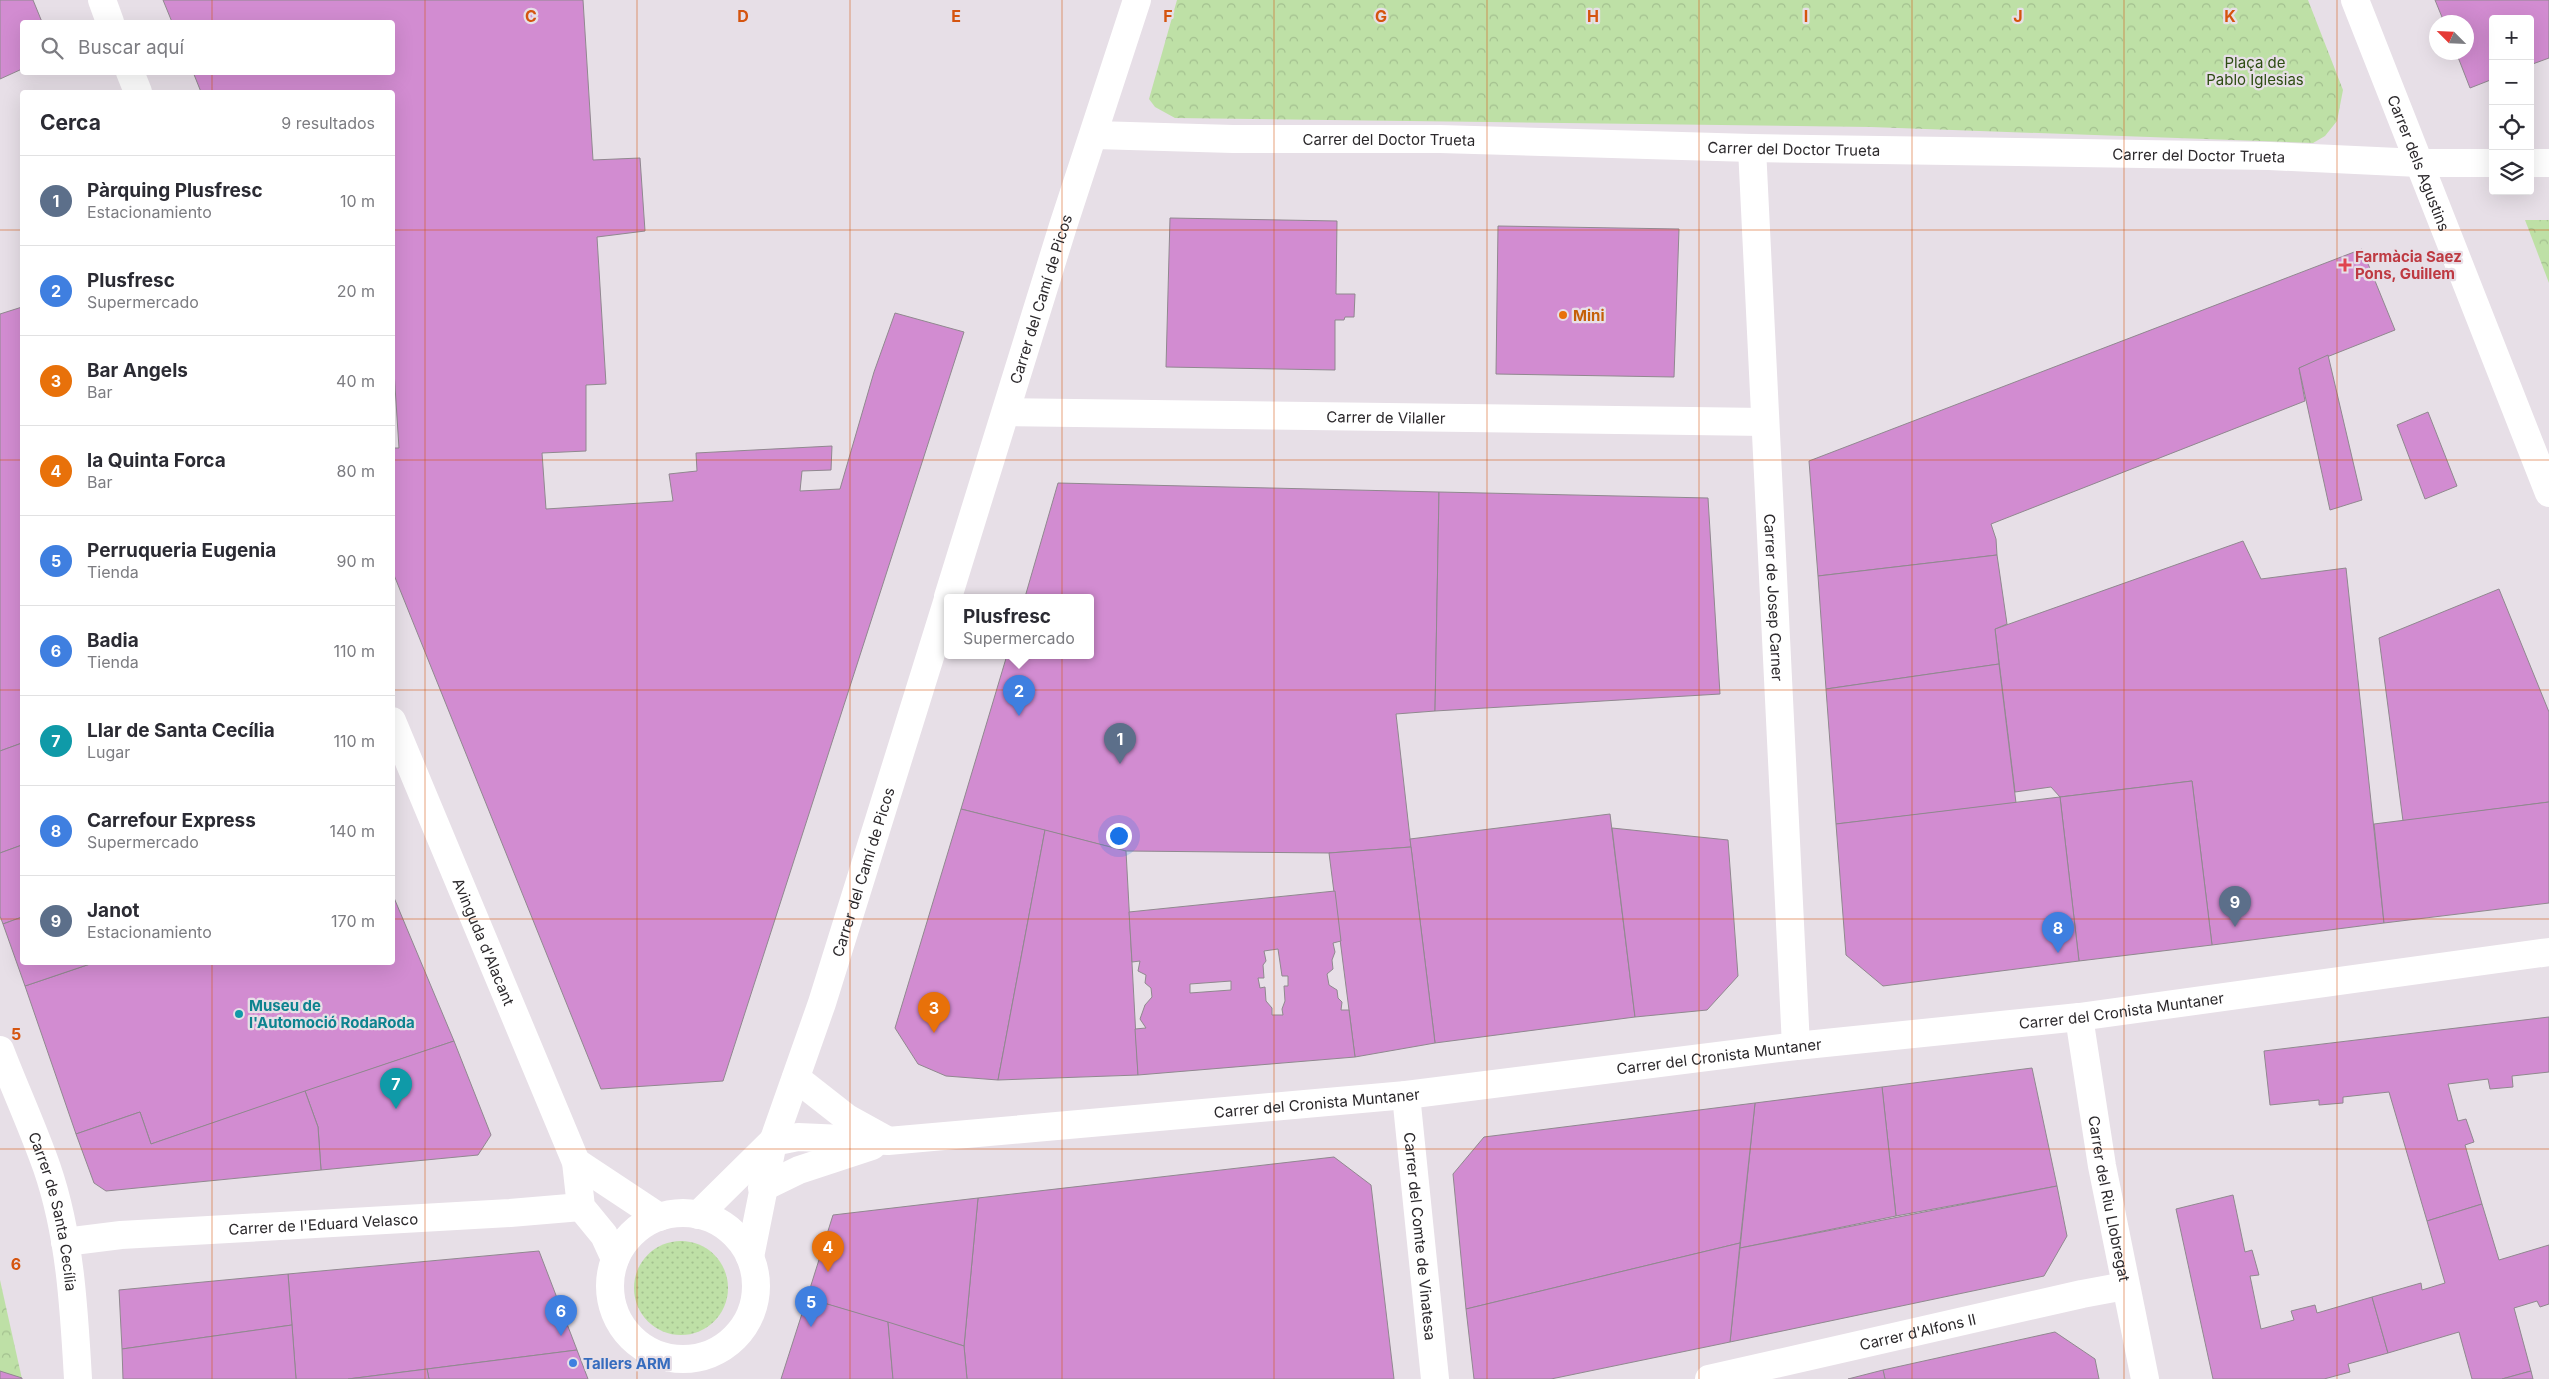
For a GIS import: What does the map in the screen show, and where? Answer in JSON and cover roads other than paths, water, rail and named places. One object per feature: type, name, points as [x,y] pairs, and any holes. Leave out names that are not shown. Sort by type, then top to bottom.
[{"type":"street","points":[[102,0],[109,20]]},
{"type":"street","name":"Carrer del Camí de Picos","points":[[949,594],[1063,226],[1095,135],[1137,0]]},
{"type":"street","name":"Carrer dels Agustins","points":[[2354,0],[2549,493]]},
{"type":"street","points":[[131,75],[137,90]]},
{"type":"street","name":"Carrer del Doctor Trueta","points":[[1095,135],[1233,139],[1440,139],[1752,148],[2259,156],[2489,163]]},
{"type":"street","name":"Carrer de Josep Carner","points":[[1752,148],[1796,1046]]},
{"type":"street","points":[[2534,163],[2549,163]]},
{"type":"street","name":"Carrer de Vilaller","points":[[1006,412],[1765,422]]},
{"type":"street","name":"Carrer del Camí de Picos","points":[[750,1257],[762,1188],[773,1142],[822,1003],[944,611]]},
{"type":"street","name":"Avinguda d'Alacant","points":[[395,728],[576,1162],[581,1207]]},
{"type":"street","name":"Carrer del Cronista Muntaner","points":[[773,1142],[798,1137],[888,1141],[1406,1095],[1796,1046],[2079,1017],[2549,952]]},
{"type":"street","name":"Carrer del Riu Llobregat","points":[[2079,1017],[2102,1166],[2145,1379]]},
{"type":"street","name":"Carrer de Santa Cecília","points":[[0,1050],[47,1169],[65,1242],[73,1300],[78,1379]]},
{"type":"street","points":[[796,1078],[847,1118],[888,1141]]},
{"type":"street","name":"Carrer del Comte de Vinatesa","points":[[1406,1095],[1435,1379]]},
{"type":"street","name":"Carrer del Cronista Muntaner","points":[[762,1188],[799,1170],[888,1141]]},
{"type":"street","name":"Carrer del Camí de Picos","points":[[698,1215],[773,1142]]},
{"type":"street","points":[[576,1162],[659,1217]]},
{"type":"street","points":[[581,1207],[604,1235],[615,1259]]},
{"type":"street","name":"Carrer de l'Eduard Velasco","points":[[65,1242],[121,1235],[510,1213],[581,1207]]},
{"type":"street","points":[[672,1214],[698,1215],[714,1220],[729,1230],[741,1242],[750,1257],[756,1278],[754,1300],[747,1321],[733,1339],[691,1369],[674,1359],[656,1355],[639,1346],[626,1332],[616,1316],[610,1297],[610,1278],[615,1259],[625,1241],[640,1227],[659,1217],[672,1214]]},
{"type":"street","name":"Carrer d'Alfons II","points":[[1709,1379],[2082,1294],[2125,1286]]},
{"type":"place","name":"Farmàcia Saez Pons, Guillem","points":[[2345,265]]},
{"type":"place","name":"Mini","points":[[1563,315]]},
{"type":"place","name":"Plusfresc","points":[[1019,716]]},
{"type":"place","name":"Pàrquing Plusfresc","points":[[1120,764]]},
{"type":"place","name":"Janot","points":[[2235,927]]},
{"type":"place","name":"Carrefour Express","points":[[2058,953]]},
{"type":"place","name":"Museu de l'Automoció RodaRoda","points":[[239,1014]]},
{"type":"place","name":"Bar Angels","points":[[934,1033]]},
{"type":"place","name":"Llar de Santa Cecília","points":[[396,1109]]},
{"type":"place","name":"la Quinta Forca","points":[[828,1272]]},
{"type":"place","name":"Perruqueria Eugenia","points":[[811,1327]]},
{"type":"place","name":"Badia","points":[[561,1336]]},
{"type":"place","name":"Tallers ARM","points":[[573,1363]]},
{"type":"park label","name":"Plaça de Pablo Iglesias","points":[[2255,70]]}]
